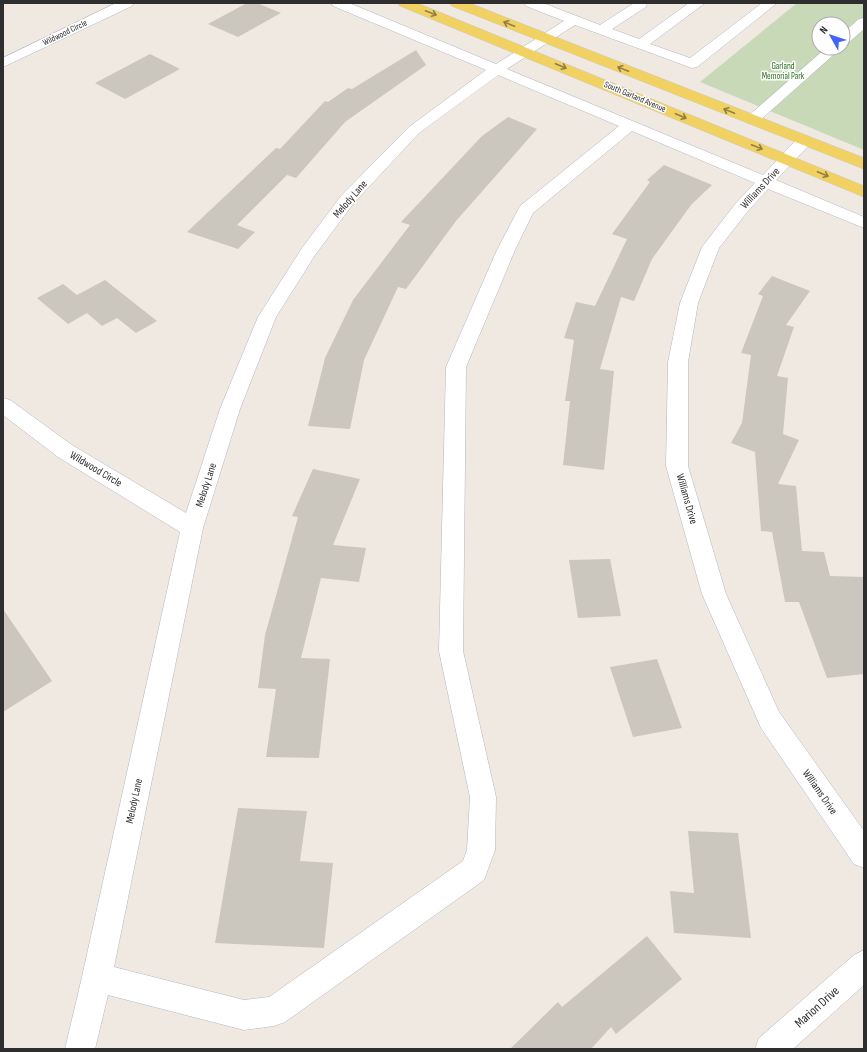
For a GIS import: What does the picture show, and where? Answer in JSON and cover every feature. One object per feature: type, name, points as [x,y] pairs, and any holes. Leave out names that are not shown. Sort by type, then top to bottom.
[{"type":"main road","name":"South Garland Avenue","points":[[405,3],[525,51],[864,192]]},
{"type":"main road","name":"South Garland Avenue","points":[[457,3],[864,164]]},
{"type":"street","name":"Wildwood Circle","points":[[3,63],[128,3]]},
{"type":"street","points":[[338,3],[864,223]]},
{"type":"street","points":[[530,3],[692,64],[770,3]]},
{"type":"street","points":[[640,44],[698,3]]},
{"type":"street","points":[[602,30],[641,4]]},
{"type":"street","name":"Melody Lane","points":[[80,1049],[97,977],[192,528],[230,409],[267,317],[308,252],[347,200],[414,130],[497,69],[574,20]]},
{"type":"street","points":[[851,33],[864,22]]},
{"type":"street","points":[[752,120],[825,56]]},
{"type":"street","points":[[97,977],[244,1015],[274,1010],[474,870],[481,850],[483,797],[451,651],[456,367],[506,250],[526,210],[630,126]]},
{"type":"street","name":"Williams Drive","points":[[804,141],[742,207],[711,247],[689,303],[678,362],[677,466],[714,594],[770,720],[864,854]]},
{"type":"street","name":"Wildwood Circle","points":[[3,405],[65,451],[192,528]]},
{"type":"street","name":"Marion Drive","points":[[770,1049],[864,965]]},
{"type":"green space","name":"Garland Memorial Park","points":[[797,3],[864,3],[864,150],[700,82]]},
{"type":"building","points":[[247,3],[257,3],[281,13],[238,37],[208,24]]},
{"type":"building","points":[[416,50],[426,65],[345,122],[296,178],[287,175],[237,225],[255,232],[238,249],[187,232],[276,148],[280,149],[325,101],[328,102],[348,88],[352,89]]},
{"type":"building","points":[[150,54],[180,69],[125,99],[95,83]]},
{"type":"building","points":[[508,117],[537,129],[456,221],[406,289],[398,287],[364,360],[350,429],[308,426],[325,358],[353,300],[410,225],[401,222],[482,136]]},
{"type":"building","points":[[664,165],[712,185],[691,205],[652,259],[634,301],[621,297],[600,369],[614,371],[604,470],[563,465],[570,401],[565,401],[574,340],[564,338],[576,302],[595,306],[627,239],[612,234],[650,182],[647,180]]},
{"type":"building","points":[[772,276],[810,291],[786,325],[794,327],[777,376],[788,378],[783,434],[799,440],[778,484],[796,486],[802,551],[824,552],[830,576],[864,577],[864,674],[827,678],[799,602],[785,602],[772,532],[761,531],[755,452],[731,443],[742,423],[751,355],[741,353],[763,296],[758,294]]},
{"type":"building","points":[[105,280],[157,321],[136,333],[117,318],[102,326],[87,313],[68,324],[37,298],[63,284],[77,295]]},
{"type":"building","points":[[313,469],[360,479],[333,545],[366,548],[359,582],[321,578],[301,658],[330,659],[319,758],[266,757],[276,689],[258,688],[265,635],[298,517],[292,516]]},
{"type":"building","points":[[610,559],[621,616],[578,618],[569,560]]},
{"type":"building","points":[[3,609],[52,681],[3,712]]},
{"type":"building","points":[[657,659],[682,728],[633,737],[610,667]]},
{"type":"building","points":[[238,808],[307,811],[300,861],[333,863],[324,948],[215,943]]},
{"type":"building","points":[[688,831],[738,833],[751,938],[674,933],[670,891],[694,893]]},
{"type":"building","points":[[647,936],[682,979],[616,1034],[611,1027],[591,1049],[510,1049],[558,1002],[562,1007]]}]
